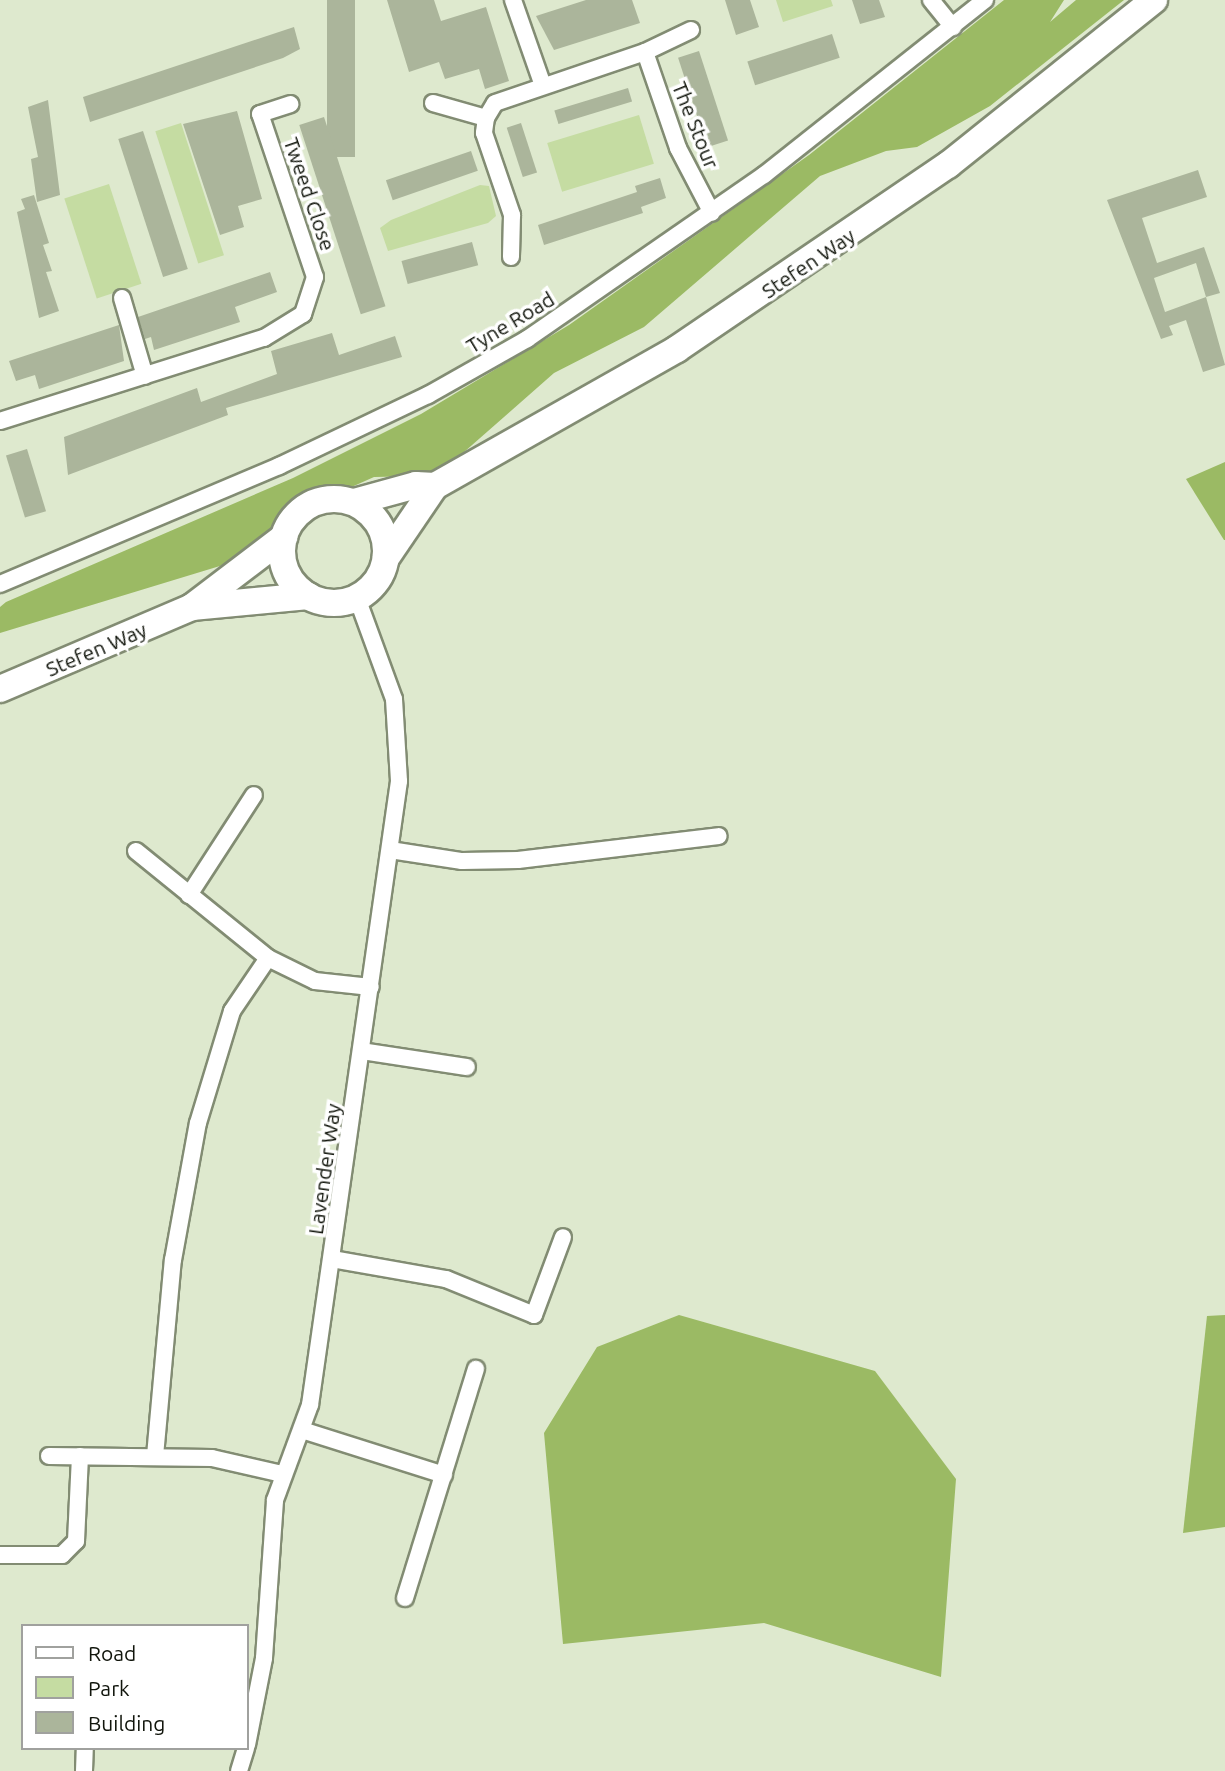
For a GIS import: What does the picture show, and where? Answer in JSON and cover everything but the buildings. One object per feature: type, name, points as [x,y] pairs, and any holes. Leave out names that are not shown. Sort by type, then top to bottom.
[{"type":"highway","name":"Stefen Way","points":[[386,558],[435,486],[565,416],[779,283],[948,165],[1154,0]]},
{"type":"highway","name":"Stefen Way","points":[[354,502],[416,485],[435,486]]},
{"type":"highway","points":[[354,502],[380,525],[386,558],[371,588],[357,598],[341,603],[308,596],[286,571],[284,537],[312,504],[354,502]]},
{"type":"highway","name":"Stefen Way","points":[[0,689],[192,607],[284,537]]},
{"type":"highway","name":"Stefen Way","points":[[192,607],[308,596]]},
{"type":"street","points":[[513,0],[542,83]]},
{"type":"street","points":[[931,0],[953,27]]},
{"type":"street","name":"Tyne Road","points":[[0,584],[428,395],[527,339],[712,213],[985,0]]},
{"type":"street","points":[[511,257],[512,215],[484,133],[486,117],[495,103],[542,83],[645,52],[691,30]]},
{"type":"street","name":"The Stour","points":[[645,52],[678,148],[712,213]]},
{"type":"street","name":"Tweed Close","points":[[0,421],[264,338],[303,314],[315,277],[260,114],[290,103]]},
{"type":"street","points":[[433,103],[486,117]]},
{"type":"street","points":[[122,298],[145,376]]},
{"type":"street","name":"Lavender Way","points":[[248,1737],[264,1658],[282,1474],[302,1430],[332,1259],[399,781],[394,699],[357,598]]},
{"type":"street","points":[[190,895],[254,795]]},
{"type":"street","points":[[390,850],[463,861],[518,860],[719,836]]},
{"type":"street","points":[[136,852],[268,958],[315,981],[371,987]]},
{"type":"street","points":[[156,1456],[173,1260],[198,1123],[232,1011],[268,958]]},
{"type":"street","points":[[362,1051],[467,1067]]},
{"type":"street","points":[[332,1259],[446,1279],[534,1315],[563,1237]]},
{"type":"street","points":[[405,1598],[477,1369]]},
{"type":"street","points":[[302,1430],[444,1475]]},
{"type":"street","points":[[49,1456],[212,1458],[282,1474]]},
{"type":"street","points":[[0,1555],[62,1555],[76,1541],[80,1456]]},
{"type":"street","points":[[84,1771],[85,1750]]},
{"type":"street","name":"Lavender Way","points":[[239,1771],[245,1750]]},
{"type":"green space","points":[[776,0],[831,0],[833,6],[783,22]]},
{"type":"green space","points":[[1004,0],[1064,0],[1050,22],[1076,0],[1124,0],[990,106],[917,147],[886,151],[820,176],[644,327],[554,373],[447,467],[423,476],[374,477],[291,514],[272,550],[0,633],[0,607],[6,602],[293,478],[421,414],[569,325],[809,155]]},
{"type":"green space","points":[[639,115],[654,164],[562,192],[547,143]]},
{"type":"green space","points":[[181,123],[224,255],[198,264],[155,131]]},
{"type":"green space","points":[[109,184],[141,284],[97,298],[64,199]]},
{"type":"green space","points":[[480,185],[489,186],[496,216],[488,223],[388,251],[380,228],[391,220]]},
{"type":"green space","points":[[1225,462],[1225,540],[1224,540],[1186,479]]},
{"type":"green space","points":[[679,1315],[875,1371],[956,1479],[941,1677],[764,1623],[563,1644],[544,1433],[597,1347]]},
{"type":"green space","points":[[1225,1315],[1225,1527],[1183,1533],[1207,1316]]}]
